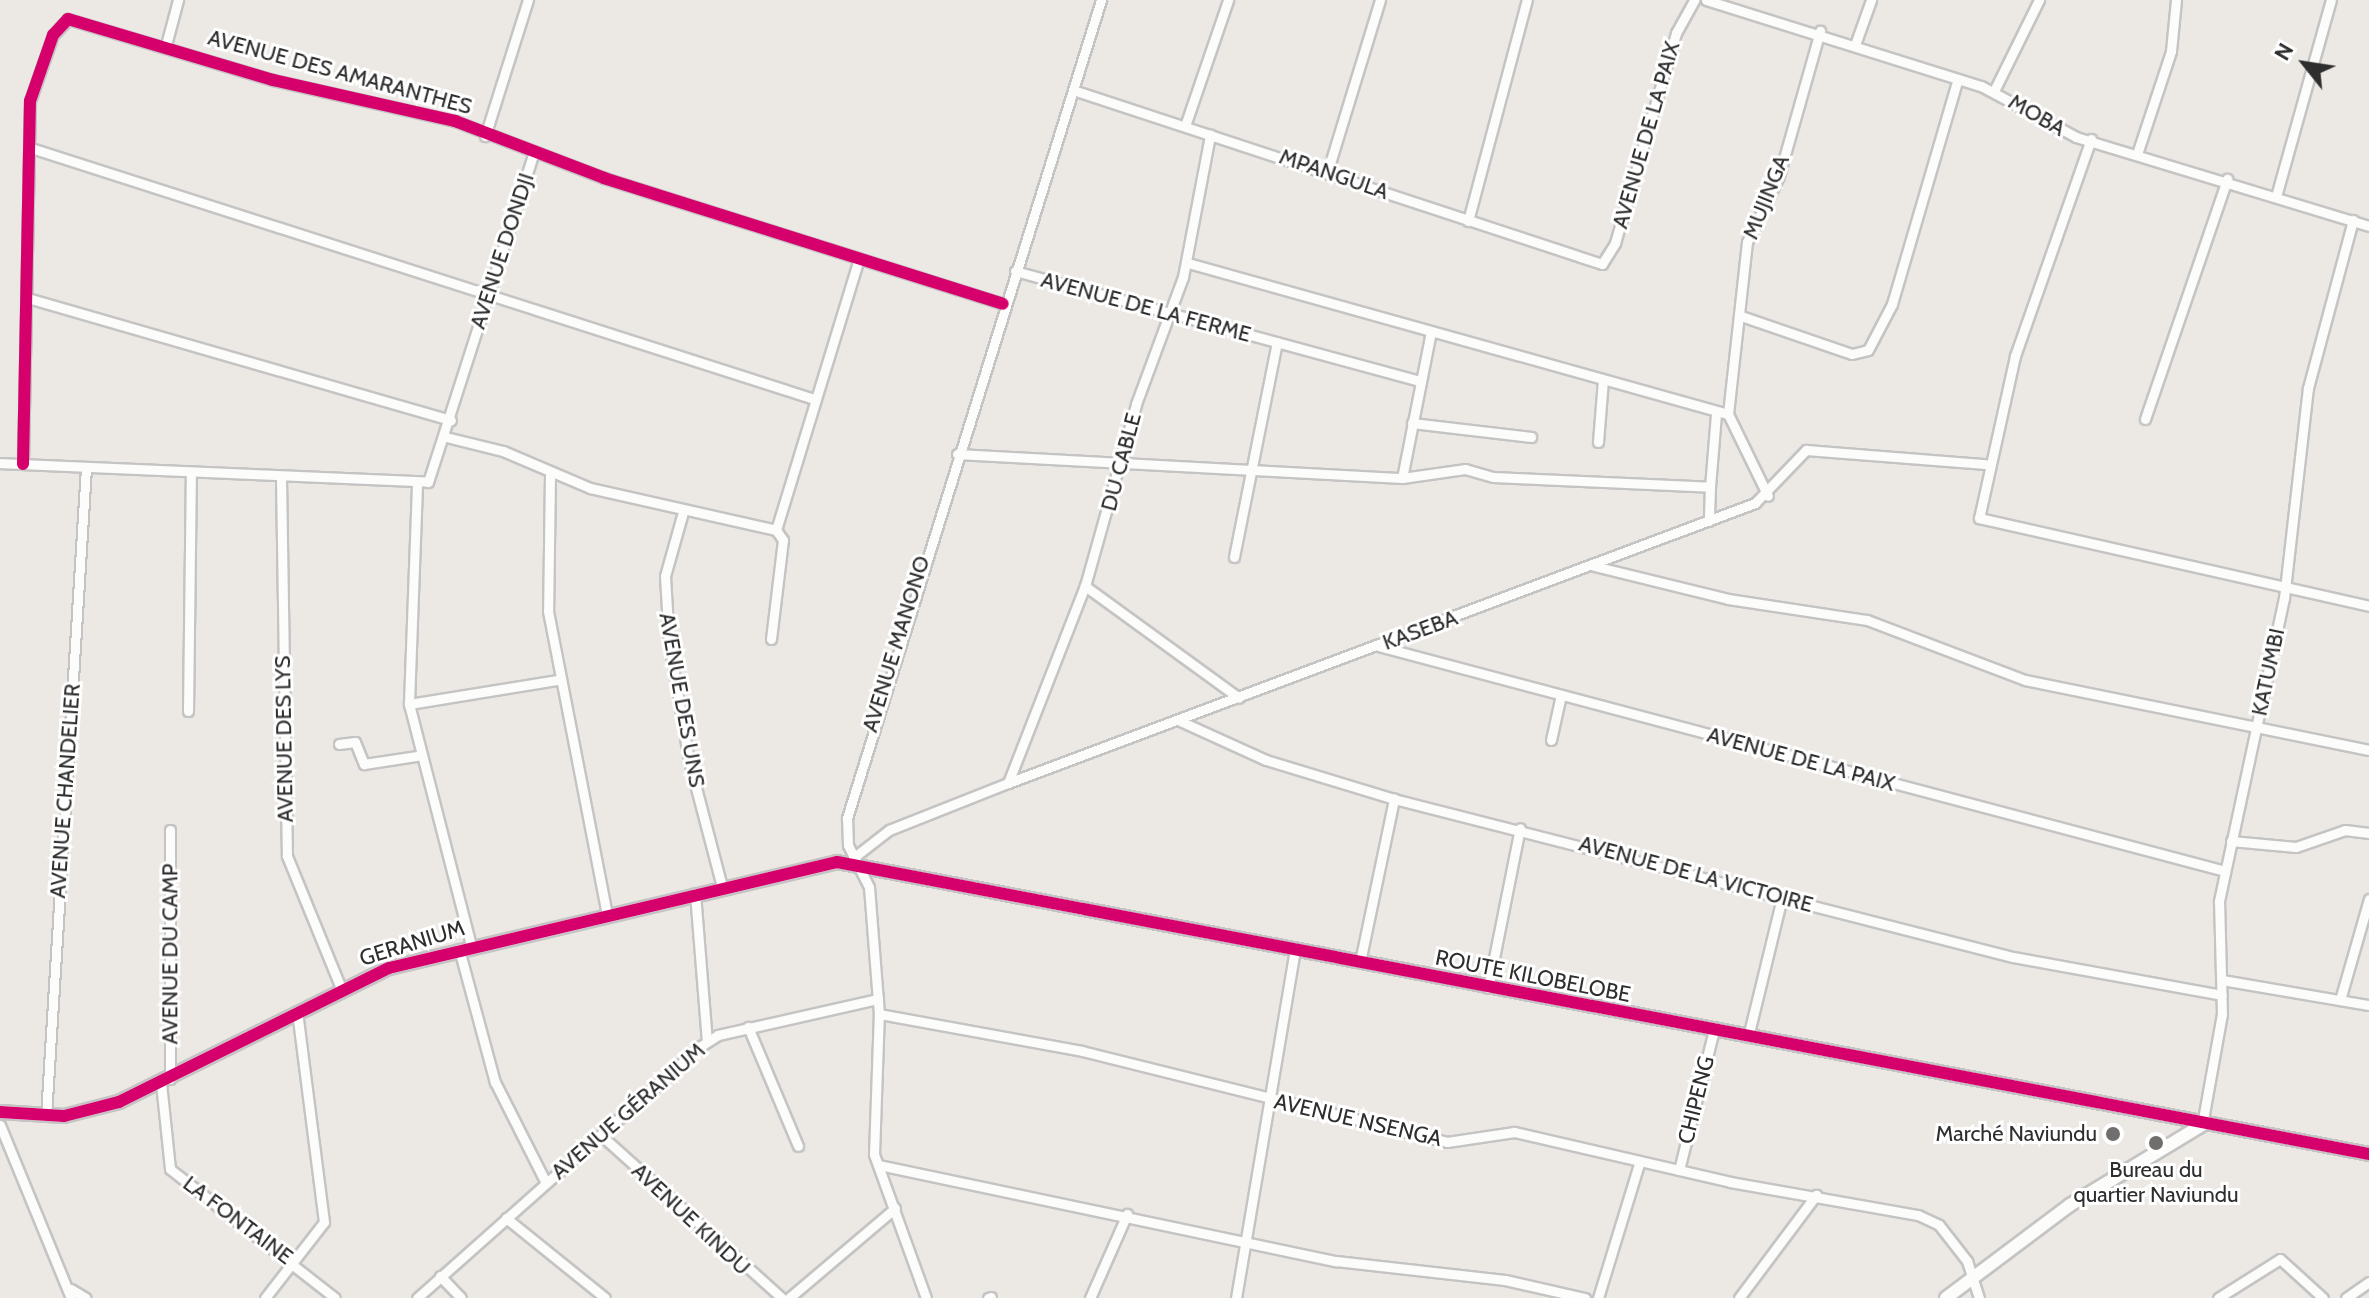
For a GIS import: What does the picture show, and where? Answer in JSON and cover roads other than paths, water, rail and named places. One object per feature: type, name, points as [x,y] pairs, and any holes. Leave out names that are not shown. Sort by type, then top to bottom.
[{"type":"street","points":[[166,45],[178,0]]},
{"type":"street","points":[[485,136],[528,0]]},
{"type":"street","name":"AVENUE MANONO","points":[[926,1298],[879,1165],[871,1122],[879,1014],[869,887],[855,861],[846,830],[852,793],[1003,304],[1101,0]]},
{"type":"street","points":[[1186,123],[1228,0]]},
{"type":"street","points":[[1328,170],[1380,0]]},
{"type":"street","points":[[1468,221],[1527,0]]},
{"type":"street","name":"AVENUE DE LA PAIX","points":[[1594,262],[1605,262],[1615,243],[1676,33],[1694,0]]},
{"type":"street","name":"MOBA","points":[[1706,0],[1856,42],[1994,91],[2069,134],[2138,151],[2277,193],[2369,226]]},
{"type":"street","points":[[1856,42],[1871,0]]},
{"type":"street","points":[[1994,91],[2039,0]]},
{"type":"street","points":[[2138,151],[2171,51],[2176,0]]},
{"type":"street","points":[[2277,193],[2331,0]]},
{"type":"street","name":"AVENUE DES AMARANTHES","points":[[23,464],[31,299],[31,95],[61,20],[166,45],[273,80],[455,121],[485,136]]},
{"type":"street","name":"MUJINGA","points":[[1728,414],[1747,242],[1779,176],[1820,31]]},
{"type":"street","points":[[1741,316],[1852,354],[1868,350],[1892,304],[1958,79]]},
{"type":"street","name":"MPANGULA","points":[[1073,90],[1186,123],[1210,135],[1328,170],[1468,221],[1594,262]]},
{"type":"street","name":"DU CABLE","points":[[1008,783],[1085,586],[1166,312],[1188,263],[1210,135]]},
{"type":"street","name":"AVENUE DONDJI","points":[[420,484],[435,475],[487,290],[533,155],[485,136]]},
{"type":"street","points":[[2091,139],[1985,464],[1981,520],[2369,606]]},
{"type":"street","points":[[31,148],[487,290],[811,398]]},
{"type":"street","points":[[533,155],[858,262],[1003,304]]},
{"type":"street","points":[[2145,419],[2227,179]]},
{"type":"street","name":"KATUMBI","points":[[2202,1125],[2214,1085],[2222,995],[2225,871],[2285,588],[2308,388],[2353,220]]},
{"type":"street","points":[[776,530],[811,398],[858,262]]},
{"type":"street","points":[[1188,263],[1716,414],[1728,414],[1768,496],[1793,460],[1813,448],[1985,464]]},
{"type":"street","name":"AVENUE DE LA FERME","points":[[1015,271],[1420,381]]},
{"type":"street","points":[[31,299],[451,420]]},
{"type":"street","points":[[1402,478],[1431,332]]},
{"type":"street","points":[[1234,557],[1246,472],[1277,342]]},
{"type":"street","points":[[1598,442],[1603,380]]},
{"type":"street","points":[[1709,521],[1716,414]]},
{"type":"street","points":[[1412,423],[1531,437]]},
{"type":"street","points":[[446,437],[503,451],[550,475],[683,512],[776,530],[783,540],[771,639]]},
{"type":"street","points":[[957,454],[1246,472],[1402,478],[1465,469],[1493,477],[1710,487]]},
{"type":"street","points":[[0,463],[420,484],[409,704],[417,756],[495,1082],[546,1183]]},
{"type":"street","name":"AVENUE CHANDELIER","points":[[46,1116],[86,467]]},
{"type":"street","points":[[188,711],[191,472]]},
{"type":"street","points":[[550,475],[546,591],[558,680],[607,915]]},
{"type":"street","name":"AVENUE DES LYS","points":[[281,478],[287,856],[341,988]]},
{"type":"street","name":"KASEBA","points":[[855,861],[889,830],[1594,566],[1768,496]]},
{"type":"street","name":"AVENUE DES UNS","points":[[683,512],[665,576],[669,643],[689,761],[722,887]]},
{"type":"street","points":[[1594,566],[1728,599],[1867,620],[2025,680],[2257,723],[2369,750]]},
{"type":"street","points":[[1085,586],[1239,698]]},
{"type":"street","name":"AVENUE DE LA PAIX","points":[[1378,646],[2225,871]]},
{"type":"street","points":[[409,704],[558,680]]},
{"type":"street","points":[[1551,740],[1561,695]]},
{"type":"street","name":"AVENUE DE LA VICTOIRE","points":[[1180,721],[1266,760],[1394,799],[1520,828],[2013,957],[2222,995]]},
{"type":"street","points":[[339,744],[355,742],[364,764],[417,756]]},
{"type":"street","points":[[1360,962],[1394,799]]},
{"type":"street","points":[[1488,988],[1520,828]]},
{"type":"street","name":"AVENUE DU CAMP","points":[[165,1081],[170,830]]},
{"type":"street","points":[[2231,841],[2296,847],[2345,830],[2369,833]]},
{"type":"street","name":"GERANIUM","points":[[0,1112],[46,1116],[101,1107],[165,1081],[341,988],[465,948],[815,864],[855,861]]},
{"type":"street","name":"ROUTE KILOBELOBE","points":[[855,861],[1488,988],[2202,1125],[2369,1154]]},
{"type":"street","points":[[695,893],[707,1042]]},
{"type":"street","points":[[1748,1037],[1782,897]]},
{"type":"street","points":[[2340,1000],[2369,899]]},
{"type":"street","points":[[1236,1298],[1266,1098],[1295,950]]},
{"type":"street","points":[[2222,980],[2369,1005]]},
{"type":"street","name":"AVENUE GÉRANIUM","points":[[417,1298],[707,1042],[748,1027],[878,999]]},
{"type":"street","points":[[265,1298],[324,1222],[297,1012]]},
{"type":"street","name":"AVENUE NSENGA","points":[[879,1014],[1082,1051],[1447,1142],[1509,1131],[1679,1170],[1931,1220],[1967,1261],[1979,1298]]},
{"type":"street","points":[[748,1027],[798,1146]]},
{"type":"street","name":"CHIPENG","points":[[1679,1170],[1714,1030]]},
{"type":"street","name":"LA FONTAINE","points":[[165,1081],[170,1169],[294,1262],[335,1298]]},
{"type":"street","points":[[0,1125],[71,1294],[86,1298]]},
{"type":"street","points":[[1946,1298],[2070,1205],[2202,1125]]},
{"type":"street","name":"AVENUE KINDU","points":[[603,1137],[782,1298]]},
{"type":"street","points":[[1598,1298],[1640,1161]]},
{"type":"street","points":[[879,1165],[1127,1214],[1336,1261],[1505,1280],[1585,1298]]},
{"type":"street","points":[[1739,1298],[1816,1195]]},
{"type":"street","points":[[789,1298],[895,1208]]},
{"type":"street","points":[[1090,1298],[1127,1214]]},
{"type":"street","points":[[506,1218],[605,1298]]},
{"type":"street","points":[[2218,1298],[2274,1261],[2291,1262],[2323,1298]]},
{"type":"street","points":[[440,1276],[461,1298]]},
{"type":"street","points":[[2346,1298],[2369,1282]]},
{"type":"place","name":"Marché Naviundu","points":[[2113,1134]]},
{"type":"place","name":"Bureau du quartier Naviundu","points":[[2156,1143]]}]
